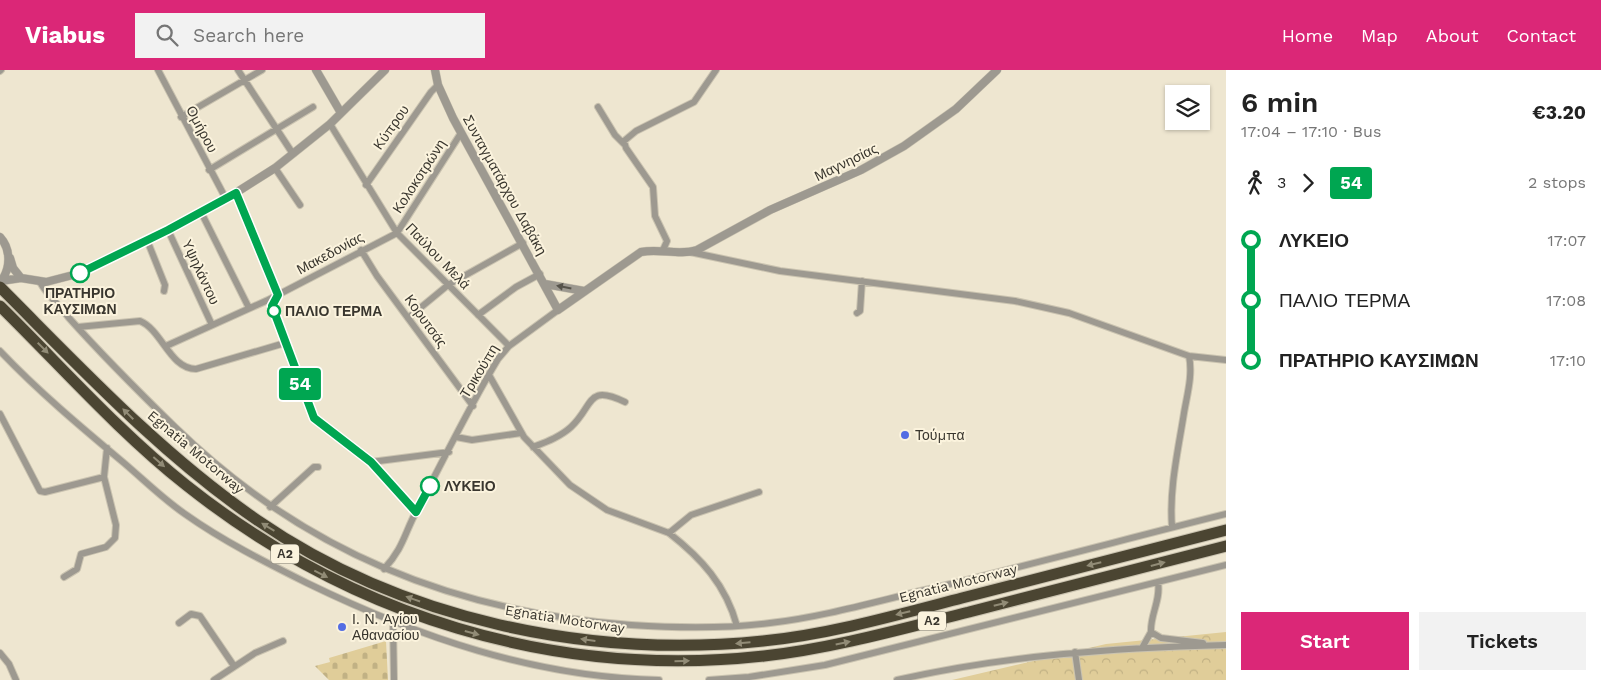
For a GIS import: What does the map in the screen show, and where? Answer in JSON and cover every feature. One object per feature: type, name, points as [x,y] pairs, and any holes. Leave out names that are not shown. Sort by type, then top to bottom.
[{"type":"highway","name":"Egnatia Motorway","points":[[0,283],[14,301],[156,441],[193,473],[259,522],[363,579],[410,598],[507,626],[590,640],[636,644],[707,645],[790,637],[877,620],[1226,530]]},
{"type":"highway","name":"Α2","points":[[4,310],[147,452],[184,484],[253,534],[316,571],[403,612],[504,641],[561,652],[633,660],[704,661],[782,654],[870,637],[1226,546]]},
{"type":"street","name":"Ομήρου","points":[[158,70],[180,117],[226,199]]},
{"type":"street","points":[[238,70],[293,154]]},
{"type":"street","points":[[180,117],[262,70]]},
{"type":"street","points":[[316,70],[341,112]]},
{"type":"street","points":[[0,283],[21,278],[40,282],[73,275],[168,230],[226,199],[275,168],[330,124],[385,70]]},
{"type":"street","name":"Συνταγματάρχου Δαβάκη","points":[[435,70],[438,85],[461,132],[558,310]]},
{"type":"street","points":[[624,144],[625,138],[636,131],[694,102],[716,70]]},
{"type":"street","name":"Μαγνησίας","points":[[690,252],[770,210],[861,170],[904,146],[956,109],[997,70]]},
{"type":"street","name":"Κύπρου","points":[[366,185],[431,92],[438,85]]},
{"type":"street","points":[[209,170],[312,107]]},
{"type":"street","points":[[598,108],[654,191],[655,216],[667,241],[663,250]]},
{"type":"street","name":"Παύλου Μελά","points":[[330,124],[397,233],[509,346]]},
{"type":"street","name":"Κολοκοτρώνη","points":[[397,233],[461,132]]},
{"type":"street","points":[[275,168],[300,205]]},
{"type":"street","points":[[166,346],[249,308],[270,303],[278,295],[236,193]]},
{"type":"street","points":[[201,212],[249,308]]},
{"type":"street","name":"Υψηλάντου","points":[[168,230],[212,325]]},
{"type":"street","name":"Μακεδονίας","points":[[278,295],[361,250],[397,233]]},
{"type":"street","points":[[0,237],[7,248],[11,264],[21,278]]},
{"type":"street","points":[[147,240],[165,285],[164,291]]},
{"type":"street","points":[[408,318],[448,285],[523,243]]},
{"type":"street","points":[[0,283],[9,258],[7,248]]},
{"type":"street","name":"Κορυτσάς","points":[[361,250],[473,406]]},
{"type":"street","name":"Τρικούπη","points":[[384,569],[401,548],[416,512],[489,375],[509,346],[633,256],[648,250],[690,252]]},
{"type":"street","points":[[690,252],[771,270],[1006,300],[1078,316],[1189,356],[1226,360]]},
{"type":"street","points":[[478,315],[516,287],[540,274]]},
{"type":"street","points":[[40,282],[78,327],[197,448],[270,507],[345,551],[384,569],[444,591],[521,611],[582,620],[650,626],[737,626],[788,620],[851,607],[1226,514]]},
{"type":"street","points":[[857,313],[860,311],[862,282]]},
{"type":"street","points":[[545,284],[584,291]]},
{"type":"street","points":[[270,303],[314,418],[371,462],[416,512]]},
{"type":"street","points":[[78,327],[140,321],[185,367],[196,369],[286,343]]},
{"type":"street","points":[[0,351],[107,448],[183,513],[223,539],[306,582],[393,622],[449,643],[501,658],[581,674],[658,680]]},
{"type":"street","points":[[1172,528],[1173,482],[1188,393],[1191,364],[1189,356]]},
{"type":"street","points":[[489,375],[521,433],[570,486],[607,510],[669,533],[704,564],[721,586],[728,599],[737,626]]},
{"type":"street","points":[[533,447],[565,432],[577,421],[589,403],[598,396],[608,394],[625,402]]},
{"type":"street","points":[[0,414],[40,491],[45,492],[104,477]]},
{"type":"street","points":[[456,437],[468,440],[504,437],[521,433]]},
{"type":"street","points":[[64,577],[76,569],[81,554],[106,547],[115,538],[116,526],[104,477],[107,448]]},
{"type":"street","points":[[371,462],[448,452]]},
{"type":"street","points":[[270,507],[291,486],[314,467],[318,467]]},
{"type":"street","points":[[669,533],[691,515],[759,492]]},
{"type":"street","points":[[709,680],[749,677],[825,665],[1226,565]]},
{"type":"street","points":[[1142,648],[1152,632],[1152,619],[1159,597],[1158,583]]},
{"type":"street","points":[[178,623],[191,614],[200,616],[234,666]]},
{"type":"street","points":[[393,622],[394,680]]},
{"type":"street","points":[[1152,632],[1161,638],[1226,645]]},
{"type":"street","points":[[214,680],[255,653],[283,641]]},
{"type":"street","points":[[897,680],[967,665],[1076,652],[1226,645]]},
{"type":"street","points":[[1076,652],[1078,680]]},
{"type":"street","points":[[0,653],[9,664],[16,680]]},
{"type":"green space","points":[[1226,632],[1226,680],[952,680],[1106,644]]},
{"type":"green space","points":[[386,641],[388,680],[329,680],[315,666],[330,662],[329,658]]},
{"type":"bus line","name":"54","points":[[80,273],[168,230],[236,193],[278,295],[272,306],[307,404],[314,418],[371,462],[416,512],[430,486]]},
{"type":"place","name":"ΠΡΑΤΗΡΙΟ ΚΑΥΣΙΜΩΝ","points":[[80,273]]},
{"type":"place","name":"ΠΑΛΙΟ ΤΕΡΜΑ","points":[[274,311]]},
{"type":"place","name":"Τούμπα","points":[[905,435]]},
{"type":"place","name":"ΛΥΚΕΙΟ","points":[[430,486]]},
{"type":"place","name":"Ι. Ν. Αγίου Αθανασίου","points":[[342,627]]}]
